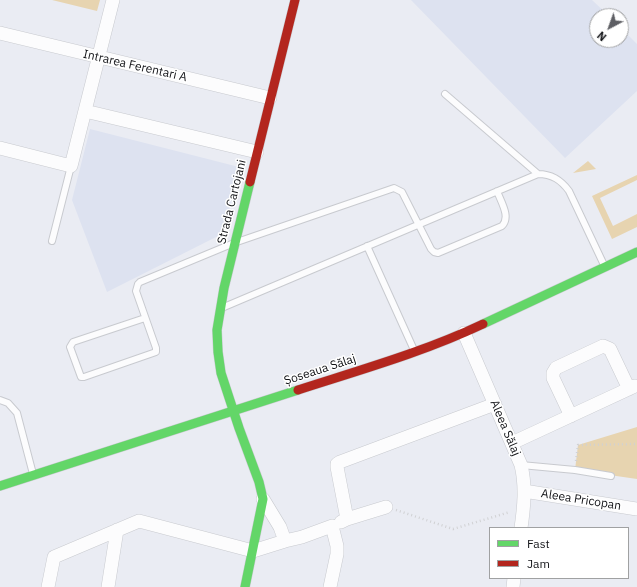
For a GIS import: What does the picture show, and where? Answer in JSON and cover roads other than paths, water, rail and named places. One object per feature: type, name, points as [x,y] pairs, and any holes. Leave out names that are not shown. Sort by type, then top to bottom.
[{"type":"street","points":[[0,148],[71,166],[113,0]]},
{"type":"street","name":"Strada Cartojani","points":[[263,498],[259,482],[221,373],[217,330],[220,308],[234,243],[295,0]]},
{"type":"street","name":"Intrarea Ferentari A","points":[[0,33],[270,98]]},
{"type":"street","points":[[85,111],[256,152]]},
{"type":"street","name":"Șoseaua Sălaj","points":[[0,486],[414,352],[464,333],[637,252]]},
{"type":"street","name":"Aleea Sălaj","points":[[464,333],[512,443],[524,475],[524,507],[521,527]]},
{"type":"street","points":[[512,443],[571,416],[633,387],[610,349],[603,346],[556,368],[553,373],[571,416]]},
{"type":"street","points":[[347,519],[337,464],[495,404]]},
{"type":"street","name":"Aleea Pricopan","points":[[524,491],[637,509]]},
{"type":"street","points":[[263,498],[280,527],[285,541]]},
{"type":"street","points":[[245,587],[263,498]]},
{"type":"street","points":[[48,587],[54,557],[139,521],[253,551],[302,537],[347,519],[386,507]]},
{"type":"street","points":[[330,587],[337,554],[337,546],[332,526]]},
{"type":"street","points":[[108,587],[118,530]]},
{"type":"lane","points":[[445,94],[538,174]]},
{"type":"lane","points":[[52,241],[71,166]]},
{"type":"lane","points":[[220,308],[538,174],[555,177],[570,191],[605,267]]},
{"type":"lane","points":[[145,318],[73,342],[70,347],[81,377],[156,352],[156,348],[136,291],[140,282],[234,243],[394,188],[402,192],[431,249],[438,253],[502,226],[506,222],[506,217],[497,191]]},
{"type":"lane","points":[[367,246],[414,352]]},
{"type":"lane","points":[[0,400],[8,403],[17,413],[34,476]]},
{"type":"lane","points":[[521,465],[575,470],[611,476]]}]
